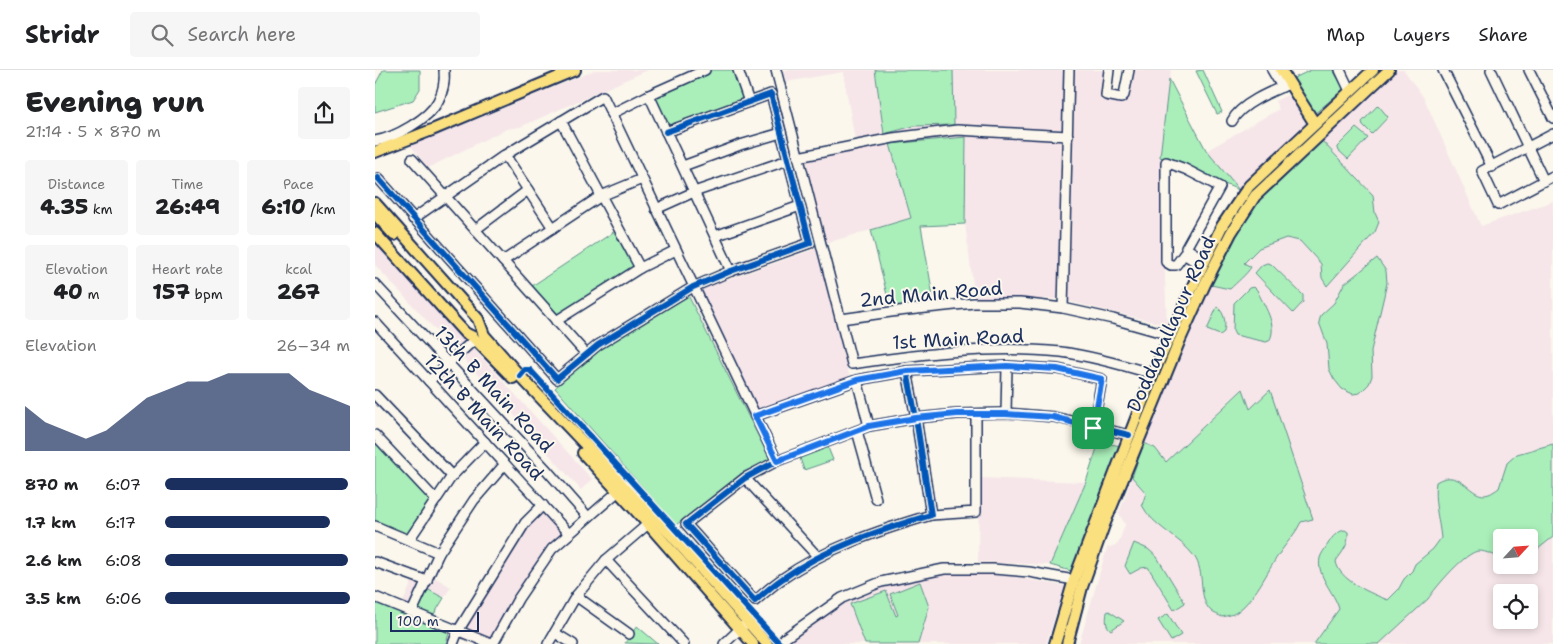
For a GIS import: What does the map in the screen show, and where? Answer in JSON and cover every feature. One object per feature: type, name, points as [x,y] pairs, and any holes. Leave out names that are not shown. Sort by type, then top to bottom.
[{"type":"main road","points":[[375,152],[575,70]]},
{"type":"main road","points":[[1281,70],[1285,85],[1315,124]]},
{"type":"main road","name":"Doddaballapur Road","points":[[1067,644],[1082,587],[1104,525],[1199,285],[1204,263],[1222,226],[1249,186],[1373,70]]},
{"type":"main road","name":"Doddaballapur Road","points":[[1055,644],[1074,580],[1153,374],[1170,335],[1199,285],[1255,196],[1389,70]]},
{"type":"main road","points":[[375,203],[478,319],[477,337]]},
{"type":"main road","points":[[375,214],[382,232]]},
{"type":"main road","points":[[375,224],[465,333],[477,337],[621,489],[671,535],[744,626],[753,644]]},
{"type":"main road","points":[[621,489],[648,524],[744,626],[767,643]]},
{"type":"street","points":[[375,140],[391,136],[425,117],[438,102],[445,78],[444,70]]},
{"type":"street","points":[[611,114],[649,94],[705,70]]},
{"type":"street","points":[[738,70],[749,102]]},
{"type":"street","points":[[776,70],[841,319]]},
{"type":"street","points":[[1063,308],[1069,70]]},
{"type":"street","points":[[1109,70],[1106,95],[1121,98],[1124,95],[1129,70]]},
{"type":"street","points":[[1232,121],[1235,115],[1252,102],[1285,85],[1272,70]]},
{"type":"street","points":[[1339,70],[1350,91]]},
{"type":"street","points":[[1443,70],[1492,166]]},
{"type":"street","points":[[1491,70],[1544,181]]},
{"type":"street","points":[[1529,70],[1553,118]]},
{"type":"street","points":[[649,94],[731,271]]},
{"type":"street","points":[[378,178],[557,379],[598,345],[693,287],[731,271],[810,244],[771,94],[666,132]]},
{"type":"street","points":[[413,219],[505,156],[603,96],[777,461]]},
{"type":"street","points":[[425,117],[432,130]]},
{"type":"street","points":[[561,121],[640,268]]},
{"type":"street","points":[[799,157],[893,138],[957,130],[1068,136]]},
{"type":"street","points":[[683,166],[740,145],[781,133]]},
{"type":"street","points":[[1553,134],[1483,171],[1498,205],[1553,176]]},
{"type":"street","points":[[505,156],[553,228]]},
{"type":"street","points":[[412,159],[587,354]]},
{"type":"street","points":[[656,209],[694,192],[788,160]]},
{"type":"street","points":[[1166,162],[1185,169],[1220,188],[1185,251],[1176,264],[1171,265],[1167,262],[1166,162]]},
{"type":"street","points":[[503,261],[601,196],[642,179]]},
{"type":"street","points":[[475,230],[528,190]]},
{"type":"street","points":[[715,236],[800,206]]},
{"type":"street","points":[[556,321],[640,268],[676,250]]},
{"type":"street","points":[[1185,251],[1204,263]]},
{"type":"street","name":"13th B Main Road","points":[[375,284],[588,517]]},
{"type":"street","name":"2nd Main Road","points":[[841,319],[974,303],[1020,303],[1063,308],[1113,319],[1170,335]]},
{"type":"street","name":"1st Main Road","points":[[841,319],[852,364],[969,351],[1022,350],[1062,352],[1110,361],[1153,374]]},
{"type":"street","name":"12th B Main Road","points":[[375,322],[569,534]]},
{"type":"street","points":[[429,381],[477,337]]},
{"type":"street","points":[[755,416],[857,380],[907,371],[1007,366],[1057,369],[1102,379],[1093,428]]},
{"type":"street","points":[[1006,414],[1007,366]]},
{"type":"street","points":[[907,371],[931,515]]},
{"type":"street","points":[[857,380],[869,426]]},
{"type":"street","points":[[375,395],[452,476]]},
{"type":"street","points":[[976,414],[976,512],[931,515],[888,527],[818,557],[782,579],[755,601],[686,524],[745,478],[777,461],[869,426],[916,418],[957,414],[976,414],[1006,414],[1053,417],[1129,435]]},
{"type":"street","points":[[857,431],[876,499]]},
{"type":"street","points":[[375,435],[436,500]]},
{"type":"street","points":[[409,540],[452,476],[485,442]]},
{"type":"street","points":[[412,612],[439,553],[474,500],[505,464]]},
{"type":"street","points":[[745,478],[818,557]]},
{"type":"street","points":[[375,597],[492,644],[552,549],[621,489]]},
{"type":"street","points":[[453,644],[458,631],[525,523],[543,505]]},
{"type":"street","points":[[548,644],[576,596],[606,560],[648,524]]},
{"type":"street","points":[[375,526],[439,553]]},
{"type":"street","points":[[606,560],[684,644]]},
{"type":"street","points":[[375,562],[427,581]]},
{"type":"street","points":[[767,643],[782,641],[841,598],[881,582],[945,569],[993,569],[1029,572],[1074,580]]},
{"type":"street","points":[[576,596],[629,634]]},
{"type":"street","points":[[724,644],[744,626]]},
{"type":"street","points":[[555,632],[573,644]]},
{"type":"shaded area","points":[[596,70],[648,70],[520,127],[506,129],[428,168],[411,146]]},
{"type":"shaded area","points":[[783,70],[1105,70],[1100,99],[1124,103],[1131,70],[1171,70],[1160,157],[1167,325],[1058,299],[975,299],[965,224],[921,226],[934,302],[890,307],[871,230],[826,243],[803,151],[855,140],[843,72],[786,82]]},
{"type":"shaded area","points":[[1397,70],[1404,70],[1424,98],[1481,226],[1553,201],[1553,644],[1079,644],[1107,548],[1118,544],[1125,525],[1119,513],[1132,477],[1199,554],[1250,410],[1243,389],[1166,463],[1155,448],[1144,443],[1210,288],[1236,234],[1260,199]]},
{"type":"shaded area","points":[[1292,93],[1309,120],[1239,190],[1206,151],[1279,109],[1275,101]]},
{"type":"shaded area","points":[[375,242],[466,341],[455,351],[375,265]]},
{"type":"shaded area","points":[[818,248],[850,379],[757,411],[701,289]]},
{"type":"shaded area","points":[[472,347],[592,479],[581,490],[461,356]]},
{"type":"shaded area","points":[[979,478],[1086,482],[1050,565],[978,562]]},
{"type":"shaded area","points":[[543,510],[563,534],[549,546],[490,639],[464,629],[527,525]]},
{"type":"shaded area","points":[[945,573],[998,574],[1065,586],[1046,644],[784,644],[840,604],[882,585]]},
{"type":"shaded area","points":[[431,575],[451,587],[444,598],[425,588]]},
{"type":"shaded area","points":[[413,579],[420,582],[407,609],[401,607]]},
{"type":"green space","points":[[383,70],[420,70],[420,89],[413,100],[375,112],[375,85]]},
{"type":"green space","points":[[705,70],[738,70],[749,102],[666,132],[649,95]]},
{"type":"green space","points":[[875,70],[953,70],[954,125],[914,126],[884,134]]},
{"type":"green space","points":[[1203,70],[1222,112],[1217,114],[1196,71]]},
{"type":"green space","points":[[1311,70],[1333,70],[1344,89],[1313,115],[1290,80]]},
{"type":"green space","points":[[1169,79],[1206,150],[1239,190],[1160,157]]},
{"type":"green space","points":[[1378,105],[1388,117],[1372,134],[1362,122]]},
{"type":"green space","points":[[1356,128],[1368,138],[1348,159],[1337,147]]},
{"type":"green space","points":[[966,137],[965,224],[921,226],[934,302],[890,307],[871,230],[911,218],[890,144]]},
{"type":"green space","points":[[1322,141],[1373,195],[1375,213],[1379,222],[1375,232],[1327,286],[1322,278],[1321,264],[1300,241],[1286,238],[1259,248],[1244,263],[1251,267],[1230,289],[1211,285],[1236,234],[1260,199]]},
{"type":"green space","points":[[615,231],[635,267],[558,314],[532,286]]},
{"type":"green space","points":[[1377,258],[1386,271],[1387,283],[1371,351],[1372,376],[1369,384],[1360,393],[1353,394],[1342,389],[1329,369],[1327,344],[1319,322],[1321,315],[1334,303],[1344,284]]},
{"type":"green space","points":[[1271,264],[1303,295],[1303,302],[1293,313],[1255,273],[1262,265]]},
{"type":"green space","points":[[1254,287],[1266,308],[1271,322],[1272,335],[1269,341],[1266,342],[1235,335],[1233,331],[1234,303],[1249,288]]},
{"type":"green space","points":[[688,295],[770,460],[743,472],[676,525],[555,388],[601,348]]},
{"type":"green space","points":[[1217,307],[1222,312],[1225,322],[1224,332],[1220,335],[1207,330]]},
{"type":"green space","points":[[1243,389],[1250,409],[1270,390],[1313,519],[1301,522],[1256,591],[1244,606],[1235,613],[1222,617],[1212,612],[1207,606],[1204,599],[1198,562],[1188,549],[1152,519],[1142,505],[1146,493],[1132,477],[1144,443],[1155,448],[1166,462]]},
{"type":"green space","points":[[375,442],[432,503],[408,536],[375,522]]},
{"type":"green space","points":[[1099,442],[1127,447],[1071,571],[1050,565],[1086,482]]},
{"type":"green space","points":[[1553,444],[1553,537],[1538,549],[1538,529],[1493,529],[1493,554],[1479,551],[1459,563],[1428,599],[1379,644],[1314,644],[1339,609],[1323,578],[1320,565],[1321,555],[1335,535],[1345,530],[1348,532],[1346,544],[1336,561],[1338,568],[1349,580],[1373,594],[1388,600],[1398,590],[1415,564],[1433,549],[1441,538],[1436,503],[1436,482],[1445,478],[1453,478],[1476,493],[1482,495],[1489,494],[1499,488],[1507,463],[1517,454]]},
{"type":"green space","points":[[827,445],[833,460],[804,470],[799,455]]},
{"type":"green space","points":[[1134,543],[1148,549],[1157,557],[1185,603],[1174,610],[1148,567],[1141,568],[1130,574],[1125,566]]},
{"type":"green space","points":[[920,582],[929,607],[918,644],[865,644],[850,604],[886,591],[896,616],[898,615],[890,594]]},
{"type":"green space","points":[[425,588],[444,598],[433,616],[415,610]]},
{"type":"green space","points":[[375,602],[449,633],[446,644],[375,644]]},
{"type":"green space","points":[[1109,611],[1124,621],[1111,630],[1106,622],[1107,612]]},
{"type":"green space","points":[[1168,614],[1181,635],[1171,641],[1158,620]]},
{"type":"green space","points":[[637,626],[658,644],[625,643]]},
{"type":"cycle path","points":[[378,178],[557,379],[598,345],[693,287],[731,271],[810,243],[771,94],[666,132]]},
{"type":"cycle path","points":[[520,376],[525,370],[530,370],[780,644]]},
{"type":"cycle path","points":[[907,371],[916,418],[931,515],[892,527],[835,549],[799,568],[768,589],[755,601],[686,524],[745,478],[777,461],[869,426],[916,418],[957,414],[1006,413],[1054,417],[1129,435]]},
{"type":"route","points":[[1007,366],[1057,369],[1102,379],[1093,428],[1053,417],[1006,414],[957,414],[916,418],[869,426],[777,461],[755,416],[857,380],[907,371],[1007,366]]}]
